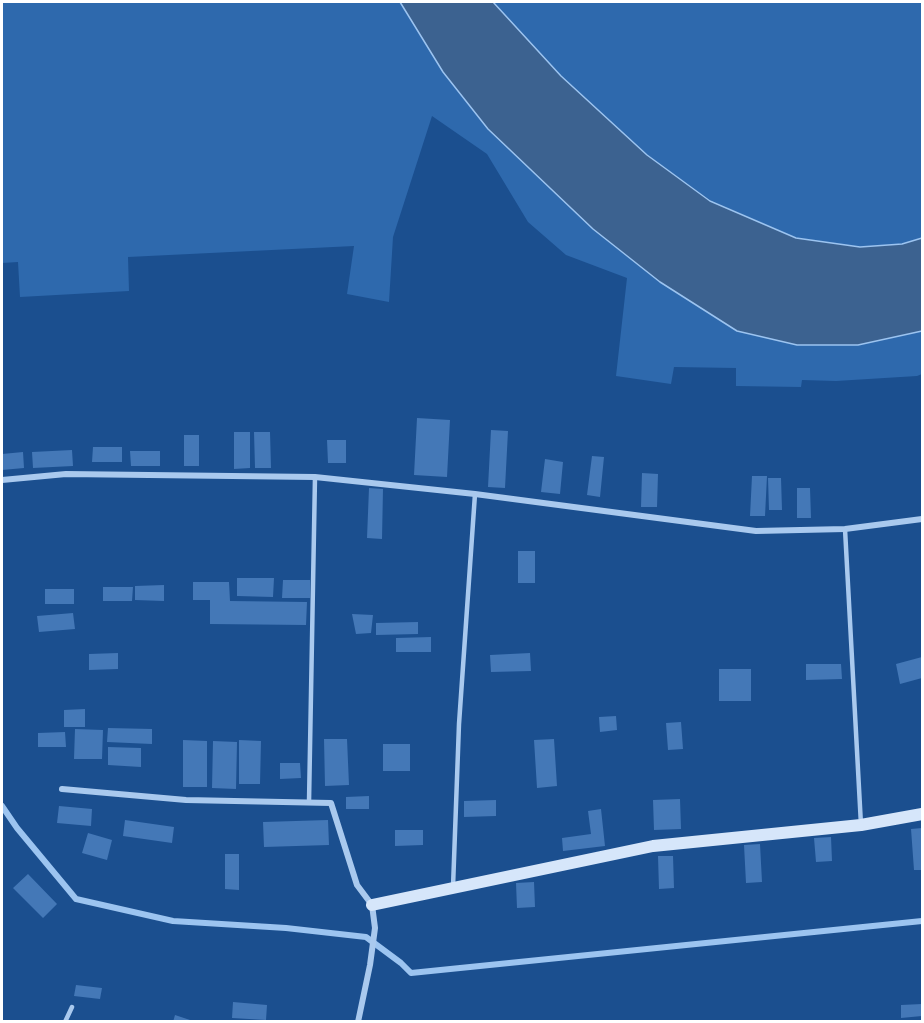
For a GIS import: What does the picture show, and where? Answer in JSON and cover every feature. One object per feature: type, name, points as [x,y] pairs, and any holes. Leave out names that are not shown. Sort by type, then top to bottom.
[{"type":"street","points":[[2,480],[66,474],[315,477],[475,494],[756,531],[845,529],[922,519]]},
{"type":"street","points":[[62,789],[186,800],[331,803],[357,885],[372,904],[375,928],[358,1022]]},
{"type":"street","points":[[372,904],[653,846],[861,825],[922,814]]},
{"type":"lane","points":[[309,802],[315,477]]},
{"type":"lane","points":[[453,887],[459,724],[475,494]]},
{"type":"lane","points":[[845,529],[861,825]]},
{"type":"lane","points":[[65,1022],[72,1007]]},
{"type":"shaded area","points":[[2,2],[400,2],[443,72],[488,129],[593,229],[660,282],[737,331],[797,345],[858,345],[922,331],[922,374],[836,381],[802,380],[801,387],[736,386],[736,368],[674,367],[671,384],[616,376],[627,278],[566,255],[528,222],[487,154],[432,116],[393,237],[389,302],[347,294],[354,246],[128,257],[129,291],[20,297],[18,262],[2,263]]},
{"type":"shaded area","points":[[400,2],[493,2],[561,76],[647,155],[710,201],[796,238],[860,247],[902,244],[922,238],[922,331],[858,345],[797,345],[737,331],[660,282],[593,229],[488,129],[443,72]]},
{"type":"shaded area","points":[[493,2],[922,2],[922,238],[902,244],[860,247],[796,238],[710,200],[647,155],[561,76]]},
{"type":"building","points":[[417,418],[450,420],[447,477],[414,475]]},
{"type":"building","points":[[491,430],[508,431],[505,488],[488,487]]},
{"type":"building","points":[[234,432],[250,432],[250,468],[234,469]]},
{"type":"building","points":[[254,432],[270,432],[271,468],[255,468]]},
{"type":"building","points":[[184,435],[199,435],[199,466],[184,466]]},
{"type":"building","points":[[327,440],[346,440],[346,463],[328,463]]},
{"type":"building","points":[[93,447],[122,447],[122,462],[92,462]]},
{"type":"building","points":[[72,450],[73,466],[33,468],[32,452]]},
{"type":"building","points":[[130,451],[160,451],[160,466],[131,466]]},
{"type":"building","points":[[23,452],[24,468],[2,470],[2,454]]},
{"type":"building","points":[[592,456],[604,457],[600,497],[587,495]]},
{"type":"building","points":[[545,459],[563,462],[560,494],[541,492]]},
{"type":"building","points":[[642,473],[658,474],[657,507],[641,507]]},
{"type":"building","points":[[752,476],[767,476],[765,516],[750,516]]},
{"type":"building","points":[[768,478],[781,478],[782,510],[769,510]]},
{"type":"building","points":[[369,488],[383,489],[382,539],[367,538]]},
{"type":"building","points":[[797,488],[810,488],[811,518],[797,518]]},
{"type":"building","points":[[518,551],[535,551],[535,583],[518,583]]},
{"type":"building","points":[[237,578],[274,578],[273,597],[237,596]]},
{"type":"building","points":[[283,580],[310,580],[310,598],[282,598]]},
{"type":"building","points":[[193,582],[229,582],[230,601],[307,602],[306,625],[210,624],[210,600],[193,600]]},
{"type":"building","points":[[164,585],[164,601],[135,600],[135,586]]},
{"type":"building","points":[[103,587],[133,587],[132,601],[103,601]]},
{"type":"building","points":[[45,589],[74,589],[74,604],[45,604]]},
{"type":"building","points":[[73,613],[75,629],[39,632],[37,616]]},
{"type":"building","points":[[352,614],[373,615],[371,633],[356,634]]},
{"type":"building","points":[[418,622],[418,634],[376,635],[376,623]]},
{"type":"building","points":[[431,637],[431,652],[396,652],[396,638]]},
{"type":"building","points":[[118,653],[118,669],[89,670],[89,654]]},
{"type":"building","points":[[530,653],[531,671],[491,672],[490,655]]},
{"type":"building","points":[[922,657],[922,678],[900,684],[896,664]]},
{"type":"building","points":[[806,664],[841,664],[842,679],[806,680]]},
{"type":"building","points":[[719,669],[751,669],[751,701],[719,701]]},
{"type":"building","points":[[85,709],[85,727],[64,727],[64,710]]},
{"type":"building","points":[[616,716],[617,730],[600,732],[599,717]]},
{"type":"building","points":[[681,722],[683,749],[668,750],[666,723]]},
{"type":"building","points":[[108,728],[152,729],[152,744],[107,742]]},
{"type":"building","points":[[75,729],[103,730],[102,759],[74,759]]},
{"type":"building","points":[[65,732],[66,747],[38,747],[38,733]]},
{"type":"building","points":[[324,739],[347,739],[349,785],[325,786]]},
{"type":"building","points":[[554,739],[557,786],[537,788],[534,740]]},
{"type":"building","points":[[183,740],[207,741],[207,787],[183,787]]},
{"type":"building","points":[[239,740],[261,741],[260,784],[239,784]]},
{"type":"building","points":[[213,741],[237,742],[236,789],[212,788]]},
{"type":"building","points":[[383,744],[410,744],[410,771],[383,771]]},
{"type":"building","points":[[108,747],[141,748],[141,767],[108,765]]},
{"type":"building","points":[[280,763],[300,763],[301,778],[280,779]]},
{"type":"building","points":[[369,796],[369,809],[346,809],[346,797]]},
{"type":"building","points":[[680,799],[681,829],[654,830],[653,800]]},
{"type":"building","points":[[496,800],[496,816],[464,817],[464,801]]},
{"type":"building","points":[[59,806],[92,809],[91,826],[57,823]]},
{"type":"building","points":[[601,809],[605,846],[563,851],[562,838],[591,834],[588,811]]},
{"type":"building","points":[[125,820],[174,827],[172,843],[123,836]]},
{"type":"building","points":[[328,820],[329,845],[264,847],[263,822]]},
{"type":"building","points":[[922,828],[922,870],[914,870],[911,829]]},
{"type":"building","points":[[395,830],[423,830],[423,845],[395,846]]},
{"type":"building","points":[[88,833],[112,840],[107,860],[82,853]]},
{"type":"building","points":[[831,837],[832,861],[816,862],[814,838]]},
{"type":"building","points":[[760,844],[762,882],[746,883],[744,845]]},
{"type":"building","points":[[225,854],[239,854],[239,890],[225,889]]},
{"type":"building","points":[[658,856],[673,856],[674,888],[659,889]]},
{"type":"building","points":[[28,874],[57,904],[43,918],[13,888]]},
{"type":"building","points":[[534,882],[535,907],[517,908],[516,883]]},
{"type":"building","points":[[76,985],[102,988],[100,999],[74,996]]},
{"type":"building","points":[[233,1002],[267,1005],[266,1020],[232,1018]]},
{"type":"building","points":[[922,1004],[922,1016],[901,1018],[901,1005]]},
{"type":"building","points":[[175,1015],[193,1021],[193,1022],[173,1022]]},
{"type":"waterway","points":[[2,806],[17,828],[76,899],[173,921],[286,928],[366,937],[411,973],[922,921]]}]
